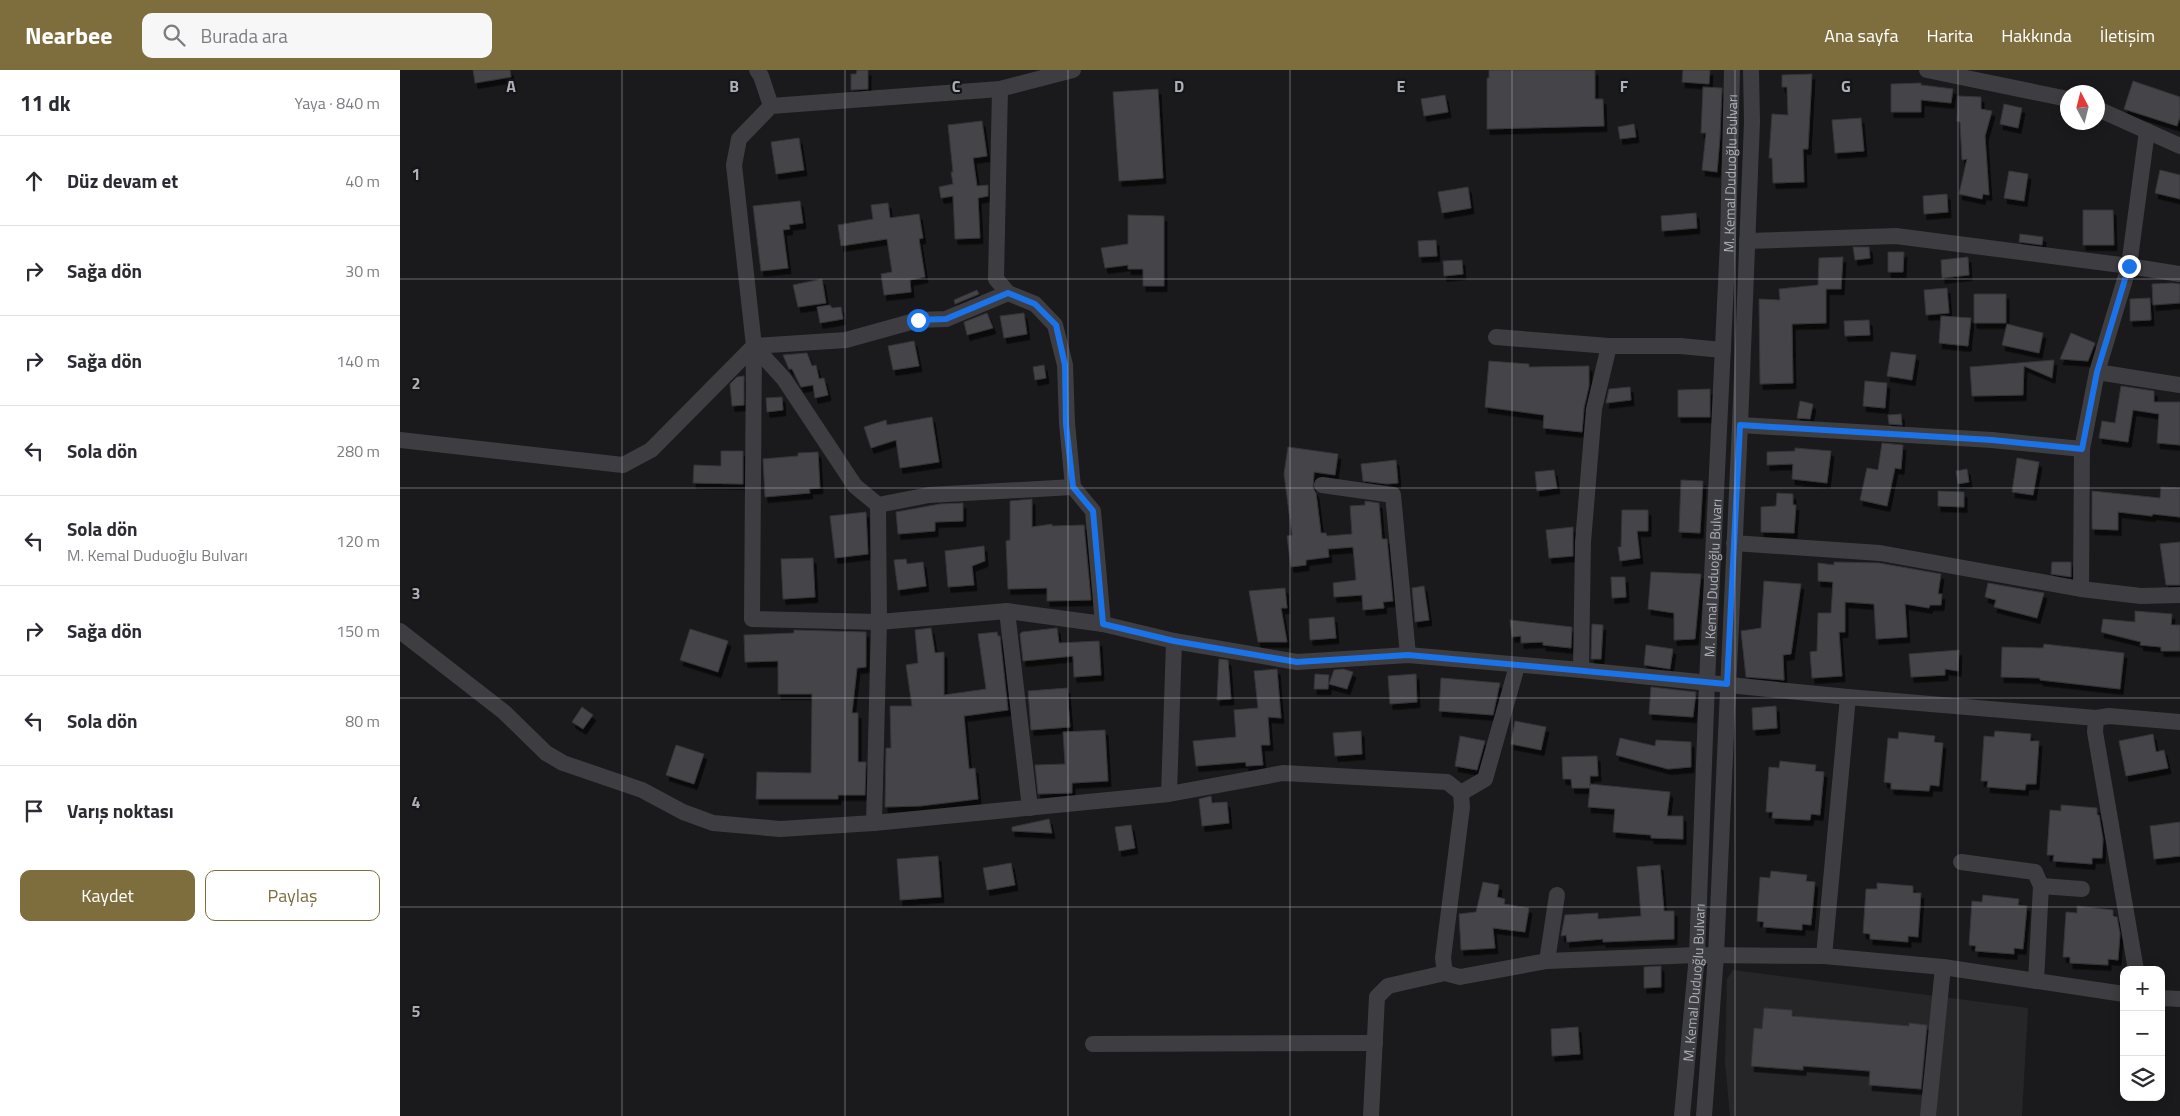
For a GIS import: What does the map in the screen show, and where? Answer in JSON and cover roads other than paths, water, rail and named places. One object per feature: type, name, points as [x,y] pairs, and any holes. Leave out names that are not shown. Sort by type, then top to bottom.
[{"type":"street","points":[[757,70],[761,76],[771,106]]},
{"type":"street","points":[[1073,70],[1000,89],[771,106],[739,138],[734,165],[754,346],[752,619],[879,622],[1007,611],[1103,624],[1174,641],[1297,662],[1408,655],[1707,682],[1848,697],[2096,718],[2109,716],[2180,722]]},
{"type":"street","name":"M. Kemal Duduoğlu Bulvarı","points":[[1682,1116],[1697,955],[1707,682],[1728,241],[1732,70]]},
{"type":"street","name":"M. Kemal Duduoğlu Bulvarı","points":[[1704,1116],[1716,955],[1740,425],[1752,122],[1751,70]]},
{"type":"street","points":[[1926,70],[2060,97]]},
{"type":"street","points":[[1000,89],[996,279],[1008,293],[1035,304],[1056,325],[1065,365],[1066,424],[1073,487],[1093,511],[1103,624]]},
{"type":"street","points":[[2105,112],[2180,146]]},
{"type":"street","points":[[2080,589],[2082,449],[2097,372],[2129,266],[2147,131]]},
{"type":"street","points":[[1747,241],[1896,236],[2180,274]]},
{"type":"street","points":[[400,440],[623,465],[650,450],[754,346],[846,340],[918,320],[946,319],[1008,293]]},
{"type":"street","points":[[1496,337],[1609,346],[1680,346],[1723,350]]},
{"type":"street","points":[[754,346],[784,379],[855,486],[878,505],[879,622],[874,823]]},
{"type":"street","points":[[1581,670],[1583,542],[1593,418],[1609,346]]},
{"type":"street","points":[[2097,372],[2180,385]]},
{"type":"street","points":[[1740,425],[1992,440],[2082,449]]},
{"type":"street","points":[[1322,485],[1393,495],[1408,655]]},
{"type":"street","points":[[878,505],[929,495],[1073,487]]},
{"type":"street","points":[[1734,543],[1880,553],[2080,589],[2142,596],[2180,595]]},
{"type":"street","points":[[1007,611],[1030,808]]},
{"type":"street","points":[[400,631],[504,712],[546,753],[562,763],[642,790],[683,812],[713,823],[780,828],[874,823],[1169,794],[1283,773],[1447,782],[1460,794],[1462,807],[1443,958],[1445,973]]},
{"type":"street","points":[[1169,794],[1174,641]]},
{"type":"street","points":[[1460,794],[1485,779],[1517,666]]},
{"type":"street","points":[[1824,956],[1848,697]]},
{"type":"street","points":[[2096,718],[2095,732],[2135,966]]},
{"type":"street","points":[[1960,862],[2036,872],[2041,886],[2036,981]]},
{"type":"street","points":[[2041,886],[2082,888]]},
{"type":"street","points":[[1547,961],[1557,895]]},
{"type":"street","points":[[1371,1116],[1377,997],[1388,986],[1445,973],[1460,977],[1547,961],[1697,955],[1824,956],[1943,967],[2120,993]]},
{"type":"street","points":[[1928,1116],[1943,967]]},
{"type":"street","points":[[2165,998],[2180,999]]},
{"type":"street","points":[[1093,1044],[1375,1043]]}]
